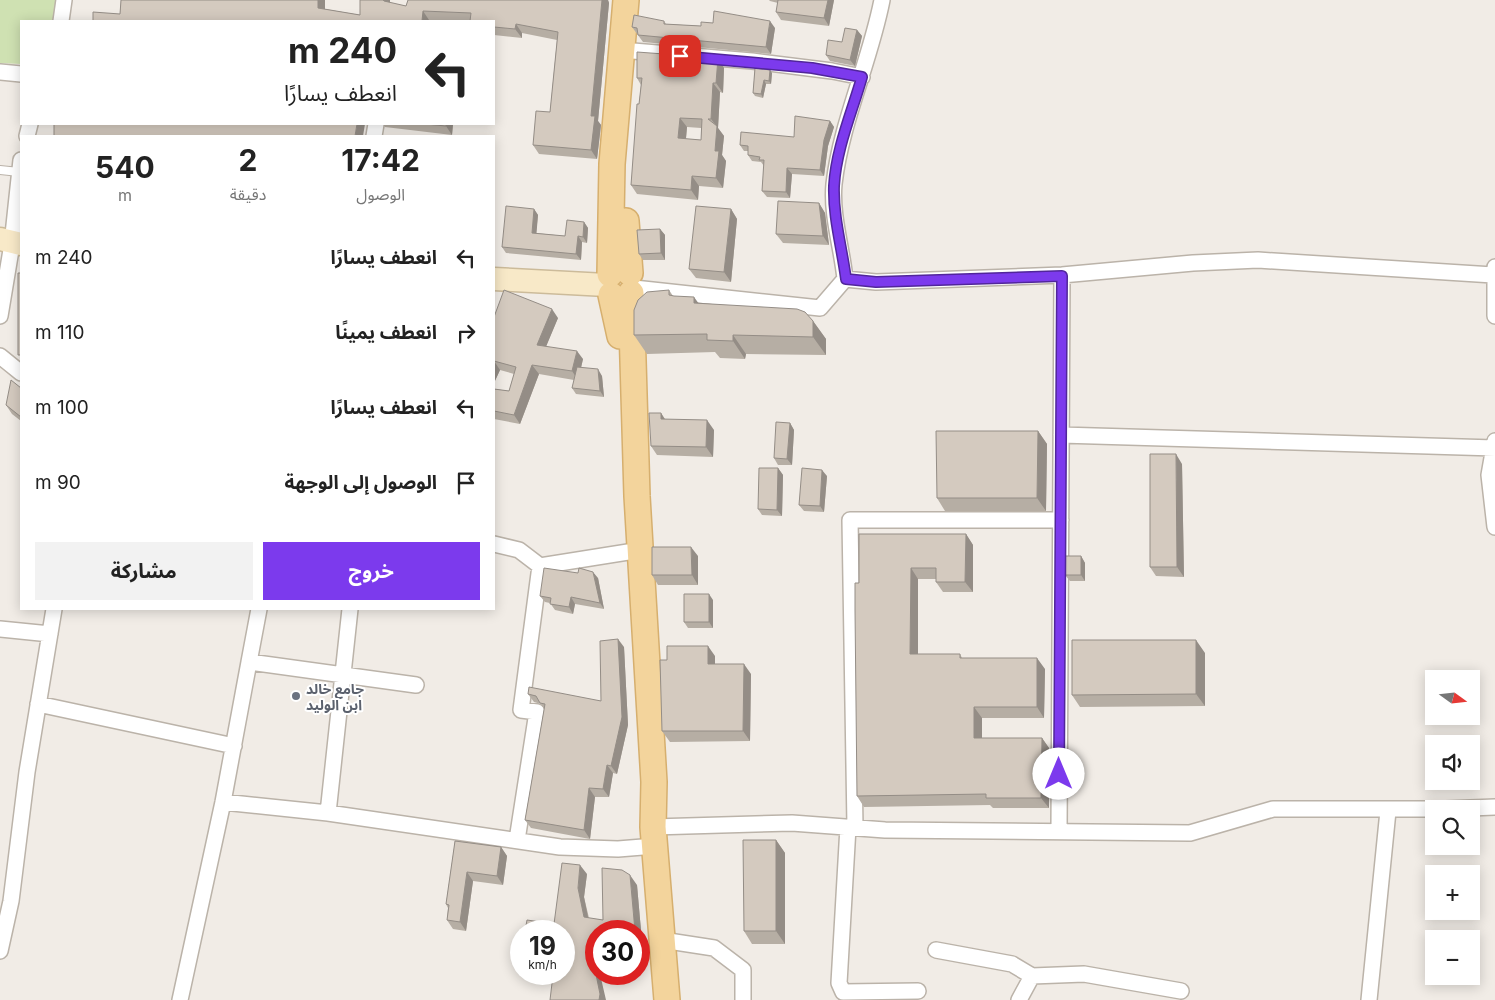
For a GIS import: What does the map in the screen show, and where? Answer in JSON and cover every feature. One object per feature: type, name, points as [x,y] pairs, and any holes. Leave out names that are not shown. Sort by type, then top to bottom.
[{"type":"main road","points":[[626,0],[618,193],[620,337],[628,552],[643,789],[654,837]]},
{"type":"main road","points":[[618,193],[638,0]]},
{"type":"main road","points":[[620,285],[637,496],[654,782],[654,837],[667,1000]]},
{"type":"street","points":[[62,20],[64,0]]},
{"type":"street","points":[[846,279],[836,218],[834,186],[840,148],[862,77],[882,0]]},
{"type":"street","points":[[633,51],[752,61],[832,71],[862,77]]},
{"type":"street","points":[[0,72],[20,74]]},
{"type":"street","points":[[0,316],[8,244],[20,166]]},
{"type":"street","points":[[846,279],[876,282],[1062,276],[1193,263],[1258,260],[1494,270],[1495,316]]},
{"type":"street","points":[[1059,831],[1062,276]]},
{"type":"street","points":[[495,279],[620,285],[820,308],[846,279]]},
{"type":"street","points":[[0,356],[20,372]]},
{"type":"street","points":[[1062,436],[1495,446],[1489,474],[1495,527]]},
{"type":"street","points":[[918,991],[844,992],[839,983],[852,827],[850,520],[1061,520]]},
{"type":"street","points":[[495,544],[518,550],[540,566],[628,552]]},
{"type":"street","points":[[517,840],[537,712],[522,710],[540,566]]},
{"type":"street","points":[[0,951],[7,873],[54,610]]},
{"type":"street","points":[[180,1000],[223,802],[259,610]]},
{"type":"street","points":[[328,813],[350,610]]},
{"type":"street","points":[[0,629],[50,634]]},
{"type":"street","points":[[249,662],[416,685]]},
{"type":"street","points":[[38,704],[234,746]]},
{"type":"street","points":[[223,802],[328,813],[560,847],[618,848],[654,837],[792,823],[852,827],[1190,833],[1273,809],[1425,809]]},
{"type":"street","points":[[1480,808],[1495,807]]},
{"type":"street","points":[[1369,1000],[1388,810]]},
{"type":"street","points":[[662,940],[714,948],[743,970],[743,1000]]},
{"type":"street","points":[[936,950],[1012,964],[1032,976],[1084,974],[1182,992]]},
{"type":"street","points":[[1019,1000],[1032,976]]},
{"type":"lane","points":[[0,170],[20,166]]},
{"type":"green space","points":[[0,0],[56,0],[53,20],[20,20],[20,64],[0,63]]},
{"type":"building","points":[[121,0],[318,0],[318,8],[360,15],[360,0],[383,0],[406,6],[408,0],[602,0],[591,116],[595,116],[591,150],[533,145],[536,111],[550,112],[558,32],[516,24],[515,29],[495,27],[495,20],[470,20],[471,13],[423,11],[422,20],[93,20],[93,12],[120,14]]},
{"type":"building","points":[[778,0],[828,0],[824,18],[776,12]]},
{"type":"building","points":[[714,11],[770,21],[766,47],[638,35],[637,28],[632,27],[634,15],[664,21],[664,24],[701,26],[701,22],[713,23]]},
{"type":"building","points":[[845,28],[857,30],[850,60],[826,55],[828,40],[842,42]]},
{"type":"building","points":[[637,52],[718,58],[716,83],[713,83],[711,119],[708,119],[717,126],[715,151],[719,151],[716,178],[692,176],[691,190],[631,185],[637,104],[639,104],[642,78],[637,78]],"holes":[[[680,118],[702,119],[701,140],[678,138]]]},
{"type":"building","points":[[755,68],[770,70],[769,81],[764,80],[761,94],[753,93]]},
{"type":"building","points":[[795,116],[830,121],[824,140],[820,170],[787,168],[786,192],[762,191],[764,160],[759,160],[760,157],[748,155],[748,146],[740,145],[741,132],[794,137]]},
{"type":"building","points":[[54,125],[357,125],[355,135],[54,135]]},
{"type":"building","points":[[778,201],[819,203],[823,236],[776,234]]},
{"type":"building","points":[[506,206],[534,209],[532,233],[565,236],[567,220],[584,222],[583,237],[578,236],[576,254],[502,247]]},
{"type":"building","points":[[696,206],[731,209],[724,272],[689,269]]},
{"type":"building","points":[[660,229],[661,253],[639,254],[637,230]]},
{"type":"building","points":[[18,273],[20,273],[20,355],[18,355]]},
{"type":"building","points":[[504,290],[552,309],[537,345],[577,351],[572,371],[532,365],[514,415],[495,411],[495,389],[509,391],[516,367],[495,361],[495,314]]},
{"type":"building","points":[[669,290],[669,295],[694,297],[694,303],[797,309],[805,312],[813,321],[813,337],[733,335],[733,341],[707,340],[707,334],[634,335],[634,310],[638,300],[647,292]]},
{"type":"building","points":[[577,367],[598,369],[600,391],[572,388]]},
{"type":"building","points":[[11,380],[20,387],[20,416],[6,405]]},
{"type":"building","points":[[649,413],[661,413],[661,419],[707,420],[706,447],[651,446]]},
{"type":"building","points":[[776,422],[790,423],[787,459],[774,458]]},
{"type":"building","points":[[936,431],[1038,431],[1037,498],[937,498]]},
{"type":"building","points":[[1150,454],[1176,454],[1177,567],[1150,567]]},
{"type":"building","points":[[759,468],[778,468],[777,510],[758,509]]},
{"type":"building","points":[[802,468],[822,470],[820,506],[799,505]]},
{"type":"building","points":[[859,534],[966,534],[965,582],[936,582],[936,568],[911,568],[910,654],[960,654],[960,658],[1037,658],[1037,707],[974,707],[974,738],[1042,738],[1041,798],[986,798],[986,794],[857,796],[855,583],[859,583]]},
{"type":"building","points":[[652,547],[691,547],[692,575],[652,575]]},
{"type":"building","points":[[1065,556],[1081,556],[1081,575],[1065,575]]},
{"type":"building","points":[[544,568],[578,573],[579,568],[593,572],[600,603],[571,597],[569,607],[550,604],[551,598],[540,596]]},
{"type":"building","points":[[684,594],[709,594],[709,622],[684,622]]},
{"type":"building","points":[[618,639],[622,717],[611,766],[607,765],[603,789],[589,788],[584,830],[525,820],[545,704],[540,703],[536,696],[528,694],[529,687],[601,701],[600,641]]},
{"type":"building","points":[[1072,640],[1196,640],[1196,694],[1072,695]]},
{"type":"building","points":[[667,646],[708,646],[708,664],[744,664],[743,731],[662,731],[660,660],[667,660]]},
{"type":"building","points":[[743,840],[776,840],[776,931],[744,931]]},
{"type":"building","points":[[455,841],[501,847],[497,876],[467,872],[460,922],[447,920],[449,905],[446,904]]},
{"type":"building","points":[[562,863],[580,865],[578,888],[584,917],[603,920],[585,920],[585,985],[598,985],[599,1000],[550,1000],[552,985],[575,985],[575,920],[555,920]]},
{"type":"building","points":[[602,868],[622,870],[630,875],[634,920],[603,920]]},
{"type":"place","name":"جامع خالد ابن الوليد","points":[[296,696]]},
{"type":"route","points":[[680,56],[752,61],[812,68],[862,77],[840,148],[834,186],[836,218],[846,279],[876,282],[1062,276],[1059,774]]}]
